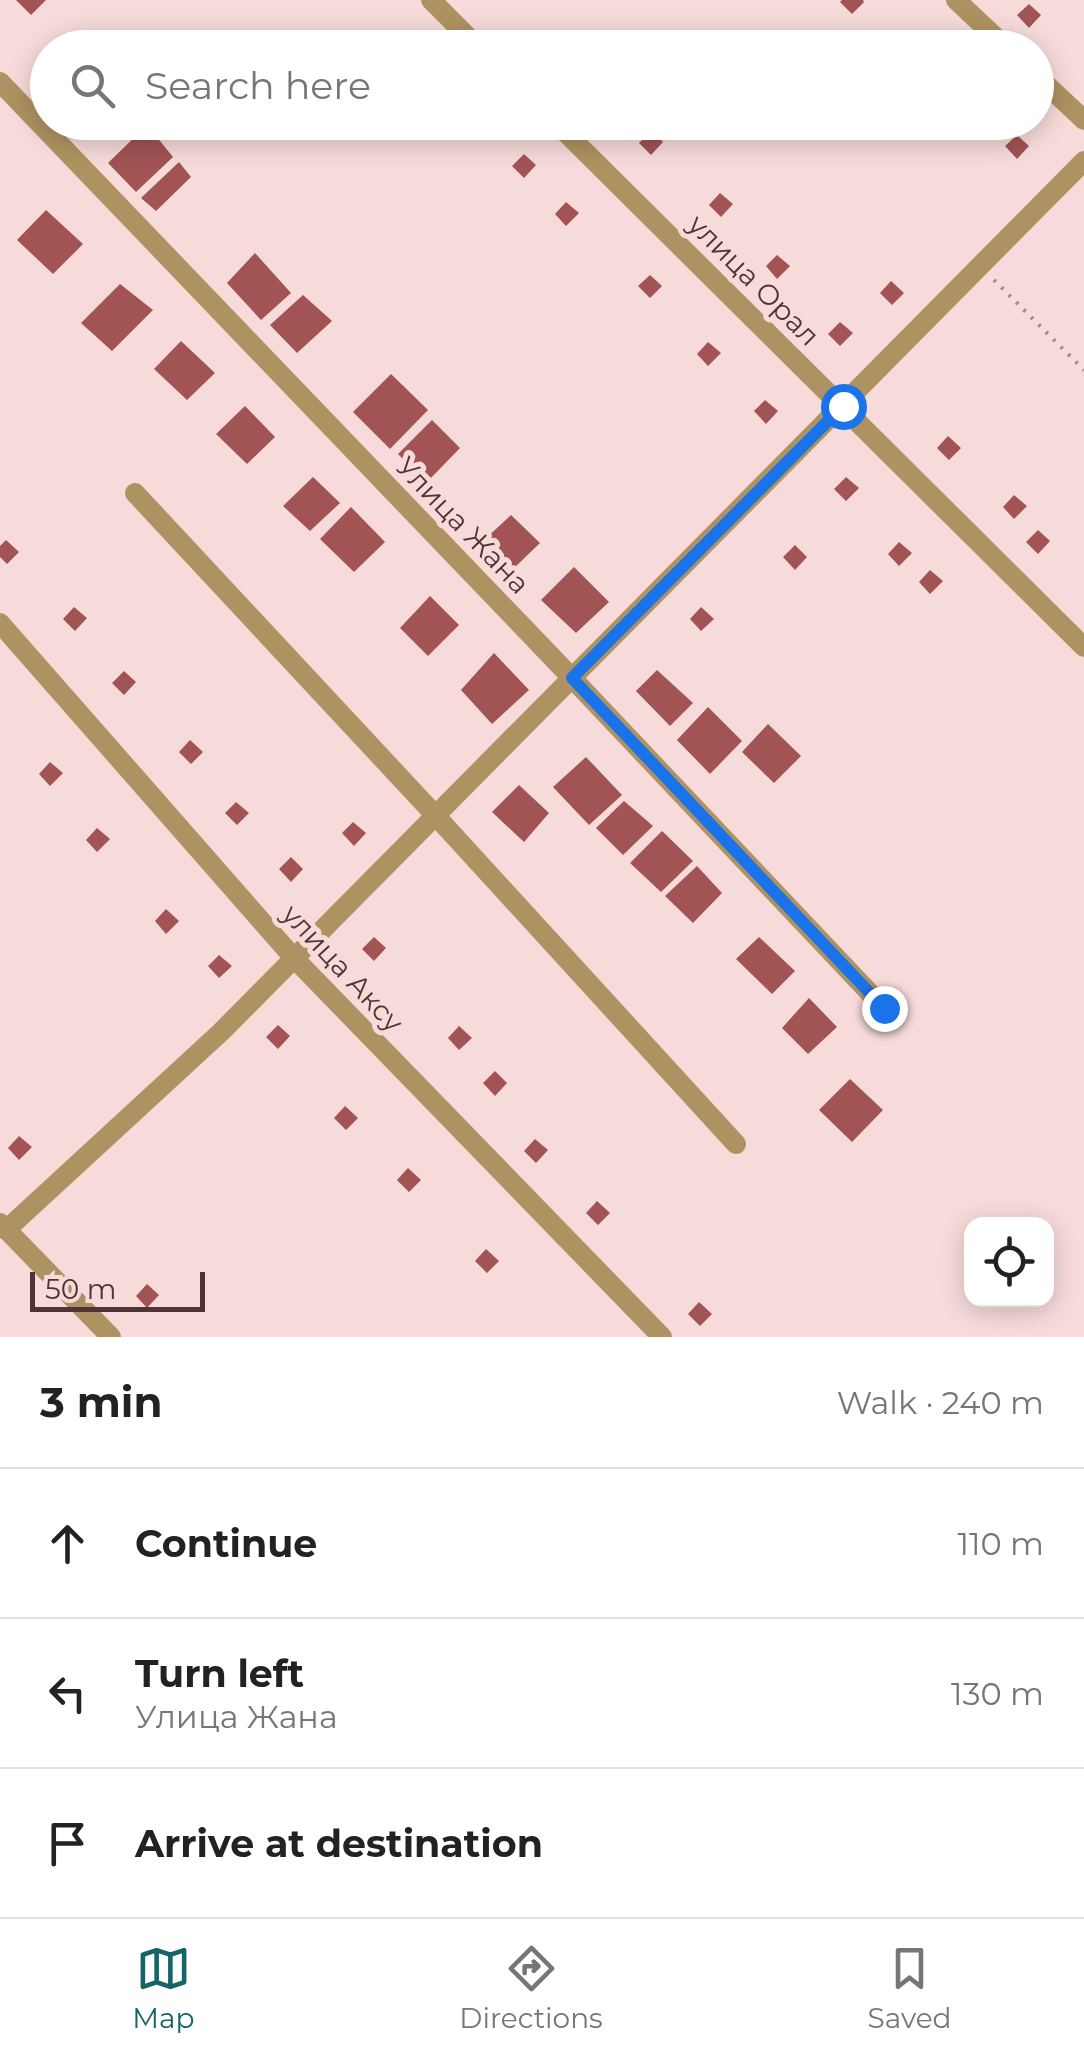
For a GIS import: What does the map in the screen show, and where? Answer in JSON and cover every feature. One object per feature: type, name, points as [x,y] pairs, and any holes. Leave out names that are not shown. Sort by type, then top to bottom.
[{"type":"street","points":[[431,0],[462,30]]},
{"type":"street","points":[[956,0],[988,30]]},
{"type":"street","name":"Улица Жана","points":[[0,82],[30,113]]},
{"type":"street","points":[[1054,92],[1084,120]]},
{"type":"street","name":"Улица Жана","points":[[56,140],[884,1008]]},
{"type":"street","name":"улица Орал","points":[[574,140],[1084,647]]},
{"type":"street","points":[[110,1337],[3,1226],[220,1032],[1084,161]]},
{"type":"street","points":[[135,493],[736,1144]]},
{"type":"street","name":"улица Аксу","points":[[0,622],[293,957],[662,1337]]},
{"type":"path","points":[[980,266],[1084,370]]},
{"type":"building","points":[[16,0],[46,0],[31,15]]},
{"type":"building","points":[[842,0],[863,0],[864,2],[852,14]]},
{"type":"building","points":[[1029,4],[1041,15],[1029,28],[1017,15]]},
{"type":"building","points":[[132,140],[159,140],[173,157],[136,192],[108,163]]},
{"type":"building","points":[[642,140],[663,142],[651,155],[639,143]]},
{"type":"building","points":[[1012,140],[1022,140],[1029,146],[1017,159],[1005,146]]},
{"type":"building","points":[[524,154],[536,165],[524,178],[512,166]]},
{"type":"building","points":[[179,162],[191,177],[156,211],[141,198]]},
{"type":"building","points":[[720,193],[733,204],[721,217],[709,205]]},
{"type":"building","points":[[566,202],[579,213],[566,226],[555,214]]},
{"type":"building","points":[[46,210],[83,244],[53,274],[17,240]]},
{"type":"building","points":[[255,253],[291,293],[261,320],[227,283]]},
{"type":"building","points":[[777,255],[790,266],[777,279],[766,266]]},
{"type":"building","points":[[650,275],[662,286],[650,298],[638,286]]},
{"type":"building","points":[[891,281],[904,293],[892,305],[880,293]]},
{"type":"building","points":[[120,284],[153,310],[112,351],[81,323]]},
{"type":"building","points":[[303,295],[332,321],[297,353],[270,325]]},
{"type":"building","points":[[840,322],[853,333],[840,346],[828,334]]},
{"type":"building","points":[[181,341],[215,373],[187,400],[154,369]]},
{"type":"building","points":[[708,342],[721,353],[708,366],[697,354]]},
{"type":"building","points":[[391,374],[428,410],[390,449],[353,412]]},
{"type":"building","points":[[765,400],[778,411],[766,424],[754,411]]},
{"type":"building","points":[[245,406],[275,437],[247,464],[216,434]]},
{"type":"building","points":[[432,420],[460,448],[426,483],[398,454]]},
{"type":"building","points":[[948,436],[961,448],[949,460],[937,448]]},
{"type":"building","points":[[313,477],[340,503],[310,531],[283,506]]},
{"type":"building","points":[[846,477],[859,488],[846,501],[834,489]]},
{"type":"building","points":[[1014,495],[1027,506],[1014,519],[1003,507]]},
{"type":"building","points":[[351,507],[385,542],[354,572],[320,539]]},
{"type":"building","points":[[511,515],[540,543],[513,569],[483,541]]},
{"type":"building","points":[[1038,530],[1050,541],[1038,554],[1026,542]]},
{"type":"building","points":[[6,540],[19,552],[7,564],[0,557],[0,546]]},
{"type":"building","points":[[899,542],[912,553],[899,566],[888,554]]},
{"type":"building","points":[[795,545],[807,557],[795,570],[783,557]]},
{"type":"building","points":[[574,567],[609,602],[576,633],[541,600]]},
{"type":"building","points":[[930,570],[943,581],[930,594],[919,582]]},
{"type":"building","points":[[430,596],[459,625],[428,656],[400,628]]},
{"type":"building","points":[[74,607],[87,618],[75,631],[63,619]]},
{"type":"building","points":[[701,607],[714,619],[701,631],[690,619]]},
{"type":"building","points":[[494,653],[529,690],[492,724],[461,690]]},
{"type":"building","points":[[657,670],[693,703],[670,726],[636,691]]},
{"type":"building","points":[[124,671],[136,682],[124,695],[112,683]]},
{"type":"building","points":[[708,707],[742,741],[710,774],[677,740]]},
{"type":"building","points":[[768,724],[801,756],[774,783],[742,752]]},
{"type":"building","points":[[190,740],[203,752],[191,764],[179,752]]},
{"type":"building","points":[[586,757],[622,795],[589,825],[553,787]]},
{"type":"building","points":[[50,762],[63,773],[50,786],[39,774]]},
{"type":"building","points":[[519,785],[549,813],[524,842],[492,812]]},
{"type":"building","points":[[624,801],[653,826],[623,855],[596,828]]},
{"type":"building","points":[[236,802],[249,813],[237,825],[225,813]]},
{"type":"building","points":[[353,822],[366,833],[354,846],[342,833]]},
{"type":"building","points":[[97,828],[110,839],[97,852],[86,840]]},
{"type":"building","points":[[662,831],[693,861],[661,892],[630,863]]},
{"type":"building","points":[[291,857],[303,869],[291,882],[279,869]]},
{"type":"building","points":[[697,866],[722,893],[693,923],[665,896]]},
{"type":"building","points":[[166,909],[179,921],[166,934],[155,921]]},
{"type":"building","points":[[374,937],[386,948],[374,961],[362,949]]},
{"type":"building","points":[[759,937],[795,971],[772,994],[736,959]]},
{"type":"building","points":[[219,955],[232,966],[219,978],[208,966]]},
{"type":"building","points":[[809,998],[837,1027],[808,1054],[782,1028]]},
{"type":"building","points":[[278,1025],[290,1036],[278,1049],[266,1037]]},
{"type":"building","points":[[459,1026],[472,1038],[459,1050],[448,1038]]},
{"type":"building","points":[[495,1071],[507,1083],[495,1096],[483,1083]]},
{"type":"building","points":[[850,1079],[883,1110],[852,1142],[819,1110]]},
{"type":"building","points":[[345,1106],[358,1118],[346,1130],[334,1118]]},
{"type":"building","points":[[19,1136],[32,1147],[19,1160],[8,1148]]},
{"type":"building","points":[[535,1139],[548,1150],[536,1163],[524,1151]]},
{"type":"building","points":[[408,1168],[421,1180],[409,1192],[397,1180]]},
{"type":"building","points":[[597,1201],[610,1213],[598,1225],[586,1213]]},
{"type":"building","points":[[486,1249],[499,1261],[487,1273],[475,1261]]},
{"type":"building","points":[[147,1284],[159,1295],[147,1308],[136,1296]]},
{"type":"building","points":[[699,1302],[712,1314],[700,1326],[688,1314]]},
{"type":"route","points":[[843,406],[572,678],[884,1008]]}]
